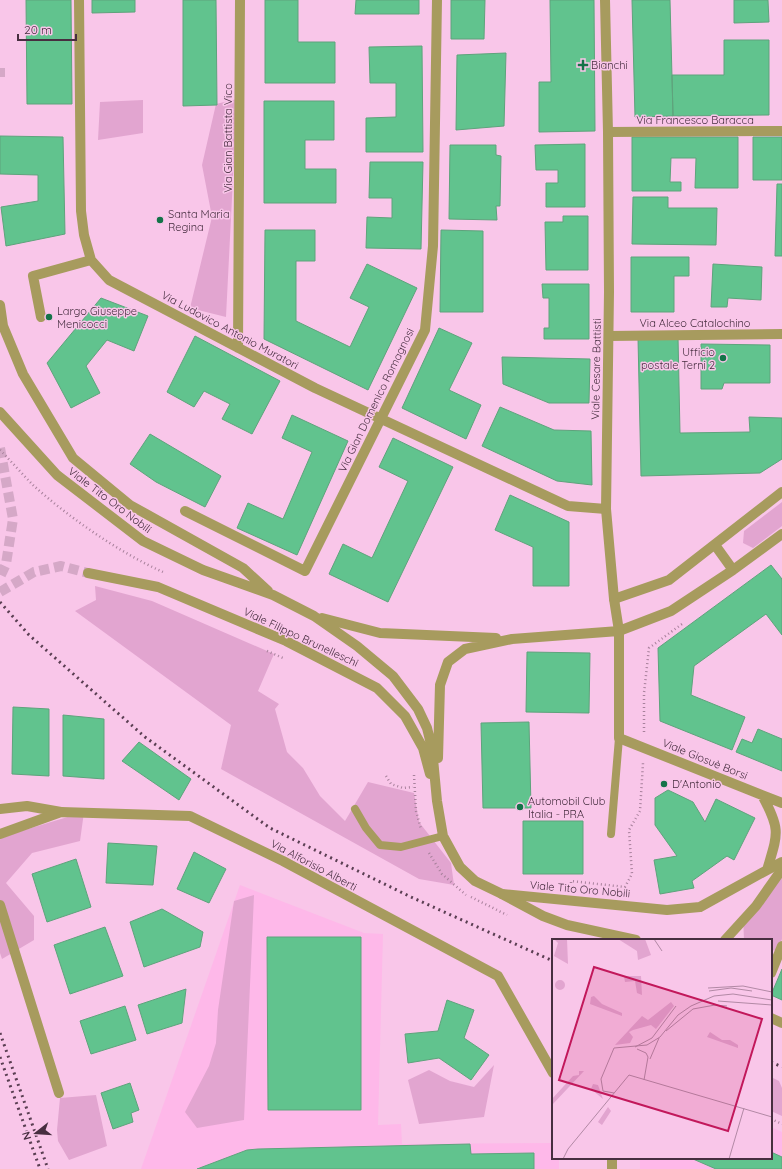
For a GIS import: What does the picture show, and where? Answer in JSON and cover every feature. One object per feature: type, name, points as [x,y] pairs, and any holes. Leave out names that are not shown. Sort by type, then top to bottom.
[{"type":"street","name":"Via Ludovico Antonio Muratori","points":[[79,0],[81,211],[84,235],[91,260],[109,280],[314,388],[568,506],[606,509]]},
{"type":"street","name":"Via Gian Battista Vico","points":[[238,348],[240,0]]},
{"type":"street","name":"Via Gian Domenico Romagnosi","points":[[184,511],[305,571],[425,330],[433,246],[437,0]]},
{"type":"street","name":"Viale Cesare Battisti","points":[[605,0],[608,132],[609,336],[606,509],[614,599],[619,631],[619,738]]},
{"type":"street","name":"Via Francesco Baracca","points":[[608,132],[782,132]]},
{"type":"street","points":[[40,317],[33,276],[91,260]]},
{"type":"street","points":[[0,305],[3,326],[23,374],[73,458],[130,505],[243,568],[273,595]]},
{"type":"street","name":"Via Alceo Catalochino","points":[[609,336],[782,334]]},
{"type":"street","name":"Viale Tito Oro Nobili","points":[[0,412],[57,475],[143,541],[203,570],[273,595],[314,616],[357,646],[393,676],[418,710],[427,728],[432,748],[437,801],[443,836],[460,867],[475,881],[502,894],[667,910],[700,907],[782,862]]},
{"type":"street","points":[[614,599],[668,580],[782,492]]},
{"type":"street","name":"Viale Tito Oro Nobili","points":[[437,801],[440,685],[448,662],[465,648],[512,639],[619,631],[671,611],[733,570],[782,534]]},
{"type":"street","points":[[714,545],[733,570]]},
{"type":"street","name":"Viale Filippo Brunelleschi","points":[[88,573],[158,587],[286,641],[377,688],[405,716],[423,748],[437,801]]},
{"type":"street","name":"Viale Tito Oro Nobili","points":[[314,616],[380,633],[512,639]]},
{"type":"street","name":"Viale Giosuè Borsi","points":[[619,738],[782,803]]},
{"type":"street","points":[[762,795],[773,815],[777,835],[767,870]]},
{"type":"street","points":[[0,809],[27,806],[61,812]]},
{"type":"street","name":"Via Alforisio Alberti","points":[[0,834],[61,812],[190,816],[290,865],[498,976],[552,1071]]},
{"type":"street","points":[[726,939],[756,906],[782,869]]},
{"type":"street","points":[[502,894],[543,916],[567,925],[631,939]]},
{"type":"street","points":[[0,905],[59,1093]]},
{"type":"street","points":[[772,971],[782,946]]},
{"type":"street","points":[[772,1018],[782,1023]]},
{"type":"lane","points":[[611,834],[619,738]]},
{"type":"lane","points":[[355,810],[366,828],[380,845],[401,847],[443,836]]},
{"type":"path","points":[[260,648],[288,660]]},
{"type":"path","points":[[386,776],[391,784],[403,788],[414,787]]},
{"type":"path","points":[[772,1119],[782,1124]]},
{"type":"shaded area","points":[[237,99],[226,317],[190,308],[212,217],[202,165],[216,104]]},
{"type":"shaded area","points":[[143,100],[143,133],[98,140],[100,102]]},
{"type":"shaded area","points":[[782,502],[782,526],[753,548],[743,543],[744,531]]},
{"type":"shaded area","points":[[95,586],[152,601],[274,654],[258,691],[279,704],[275,709],[287,752],[303,768],[320,796],[345,821],[368,782],[414,793],[419,822],[451,863],[454,885],[419,879],[221,769],[231,725],[75,611],[96,600]]},
{"type":"shaded area","points":[[84,812],[80,841],[32,853],[6,883],[34,916],[34,940],[2,959],[0,953],[0,839]]},
{"type":"shaded area","points":[[782,873],[782,939],[778,951],[772,950],[772,939],[744,939],[743,915]]},
{"type":"shaded area","points":[[240,885],[364,933],[383,934],[378,1125],[401,1124],[402,1144],[552,1143],[552,1159],[559,1159],[559,1169],[141,1169]]},
{"type":"shaded area","points":[[254,895],[244,1120],[197,1128],[185,1112],[209,1066],[216,1043],[218,1010],[234,901]]},
{"type":"shaded area","points":[[494,1065],[484,1117],[419,1124],[408,1080],[429,1070],[450,1081],[474,1087]]},
{"type":"shaded area","points":[[772,1078],[779,1081],[782,1088],[782,1116],[772,1111]]},
{"type":"shaded area","points":[[96,1095],[107,1146],[69,1160],[58,1141],[57,1130],[60,1098]]},
{"type":"shaded area","points":[[772,1127],[782,1132],[782,1169],[640,1169],[640,1159],[772,1159]]},
{"type":"building","points":[[26,0],[71,0],[72,104],[27,104]]},
{"type":"building","points":[[92,0],[135,0],[135,12],[92,13]]},
{"type":"building","points":[[183,0],[216,0],[217,105],[183,106]]},
{"type":"building","points":[[265,0],[298,0],[298,42],[335,42],[335,83],[265,83]]},
{"type":"building","points":[[356,0],[419,0],[419,14],[355,14]]},
{"type":"building","points":[[451,0],[485,0],[484,39],[451,39]]},
{"type":"building","points":[[550,0],[594,0],[595,131],[539,132],[539,82],[551,82]]},
{"type":"building","points":[[632,0],[670,0],[673,116],[635,117]]},
{"type":"building","points":[[734,0],[768,0],[769,22],[734,23]]},
{"type":"building","points":[[724,40],[769,40],[769,115],[673,116],[672,75],[724,75]]},
{"type":"building","points":[[422,46],[423,152],[366,152],[366,118],[396,117],[396,83],[370,83],[369,47]]},
{"type":"building","points":[[506,53],[504,126],[456,130],[457,55]]},
{"type":"building","points":[[264,101],[334,101],[334,140],[305,140],[305,169],[336,169],[336,203],[264,203]]},
{"type":"building","points":[[0,136],[63,137],[65,234],[6,246],[1,207],[38,201],[38,175],[0,174]]},
{"type":"building","points":[[632,137],[738,137],[738,188],[695,188],[696,158],[671,158],[670,182],[681,182],[681,191],[632,191]]},
{"type":"building","points":[[753,137],[782,137],[782,180],[753,180]]},
{"type":"building","points":[[585,144],[585,207],[546,207],[546,183],[558,183],[558,170],[536,170],[535,145]]},
{"type":"building","points":[[450,145],[496,145],[496,155],[501,156],[500,206],[496,206],[497,220],[449,219]]},
{"type":"building","points":[[370,162],[423,162],[421,249],[366,248],[367,217],[392,218],[392,198],[369,198]]},
{"type":"building","points":[[777,184],[782,184],[782,256],[775,256]]},
{"type":"building","points":[[633,197],[668,197],[668,208],[717,208],[716,245],[632,244]]},
{"type":"building","points":[[563,216],[588,216],[588,270],[546,270],[545,222],[563,222]]},
{"type":"building","points":[[265,230],[315,230],[315,261],[296,261],[296,321],[350,347],[369,307],[350,298],[367,264],[417,288],[368,390],[264,339]]},
{"type":"building","points":[[441,230],[483,231],[483,312],[440,312]]},
{"type":"building","points":[[631,257],[689,257],[689,276],[674,276],[674,312],[631,312]]},
{"type":"building","points":[[713,264],[762,267],[761,300],[728,298],[727,307],[711,307]]},
{"type":"building","points":[[542,284],[589,284],[589,339],[544,339],[544,328],[549,328],[549,298],[543,298]]},
{"type":"building","points":[[101,298],[148,316],[134,351],[107,340],[86,366],[100,393],[71,408],[47,363]]},
{"type":"building","points":[[439,328],[472,343],[449,390],[481,405],[466,439],[402,408]]},
{"type":"building","points":[[195,336],[280,381],[252,434],[222,419],[230,404],[204,391],[194,407],[167,392]]},
{"type":"building","points":[[678,337],[680,433],[750,432],[749,417],[782,418],[782,459],[760,473],[641,476],[638,338]]},
{"type":"building","points":[[701,344],[770,345],[770,383],[724,383],[722,389],[701,389]]},
{"type":"building","points":[[502,357],[590,359],[589,403],[549,403],[503,384]]},
{"type":"building","points":[[500,407],[554,430],[591,431],[592,485],[557,481],[482,446]]},
{"type":"building","points":[[292,415],[348,441],[297,555],[237,528],[248,503],[283,519],[312,452],[282,438]]},
{"type":"building","points":[[150,434],[221,476],[205,507],[156,482],[130,464]]},
{"type":"building","points":[[393,438],[453,467],[388,602],[329,574],[343,544],[372,558],[408,481],[379,467]]},
{"type":"building","points":[[510,495],[569,522],[569,586],[533,586],[533,547],[495,530]]},
{"type":"building","points":[[771,565],[782,579],[782,635],[766,614],[694,666],[691,695],[745,717],[732,750],[660,721],[658,648]]},
{"type":"building","points":[[527,652],[590,653],[589,713],[526,712]]},
{"type":"building","points":[[13,707],[49,709],[49,776],[12,774]]},
{"type":"building","points":[[63,715],[104,719],[104,779],[63,776]]},
{"type":"building","points":[[529,722],[531,808],[483,808],[481,723]]},
{"type":"building","points":[[758,729],[782,739],[782,771],[736,752],[742,739],[752,743]]},
{"type":"building","points":[[139,742],[191,779],[179,800],[122,761]]},
{"type":"building","points":[[668,790],[693,802],[705,822],[716,799],[755,818],[734,860],[727,856],[692,881],[694,888],[660,894],[654,860],[677,856],[655,825],[655,798]]},
{"type":"building","points":[[523,821],[583,821],[583,874],[523,874]]},
{"type":"building","points":[[108,843],[157,846],[153,885],[106,883]]},
{"type":"building","points":[[194,852],[226,869],[209,903],[177,889]]},
{"type":"building","points":[[76,859],[91,907],[47,922],[32,874]]},
{"type":"building","points":[[162,909],[203,932],[200,947],[144,967],[130,922]]},
{"type":"building","points":[[105,927],[123,976],[70,994],[54,945]]},
{"type":"building","points":[[267,937],[361,937],[361,1110],[268,1110]]},
{"type":"building","points":[[782,969],[782,1000],[772,995]]},
{"type":"building","points":[[186,989],[182,1023],[147,1034],[138,1005]]},
{"type":"building","points":[[447,1000],[474,1010],[464,1038],[489,1055],[471,1080],[439,1058],[408,1063],[405,1034],[438,1031]]},
{"type":"building","points":[[125,1006],[136,1040],[91,1054],[80,1021]]},
{"type":"building","points":[[130,1083],[139,1110],[131,1113],[133,1122],[113,1129],[101,1093]]},
{"type":"building","points":[[470,1144],[471,1154],[534,1153],[534,1169],[197,1169],[247,1150]]},
{"type":"building","points":[[772,1152],[782,1157],[782,1169],[716,1169],[693,1159],[772,1159]]},
{"type":"tunnel","points":[[0,68],[0,77]]},
{"type":"tunnel","points":[[0,448],[13,519],[6,564],[0,577]]},
{"type":"tunnel","points":[[0,592],[34,572],[61,566],[88,573]]},
{"type":"railway","points":[[0,602],[29,635],[145,737],[270,828],[411,897],[552,961]]},
{"type":"railway","points":[[0,1033],[48,1169]]},
{"type":"railway","points":[[0,1057],[40,1169]]},
{"type":"railway","points":[[772,1062],[782,1067]]},
{"type":"place","name":"Bianchi","points":[[583,65]]},
{"type":"place","name":"Santa Maria Regina","points":[[160,220]]},
{"type":"place","name":"Largo Giuseppe Menicocci","points":[[49,317]]},
{"type":"place","name":"Ufficio postale Terni 2","points":[[723,358]]},
{"type":"place","name":"D'Antonio","points":[[664,784]]},
{"type":"place","name":"Automobil Club Italia - PRA","points":[[520,807]]}]
